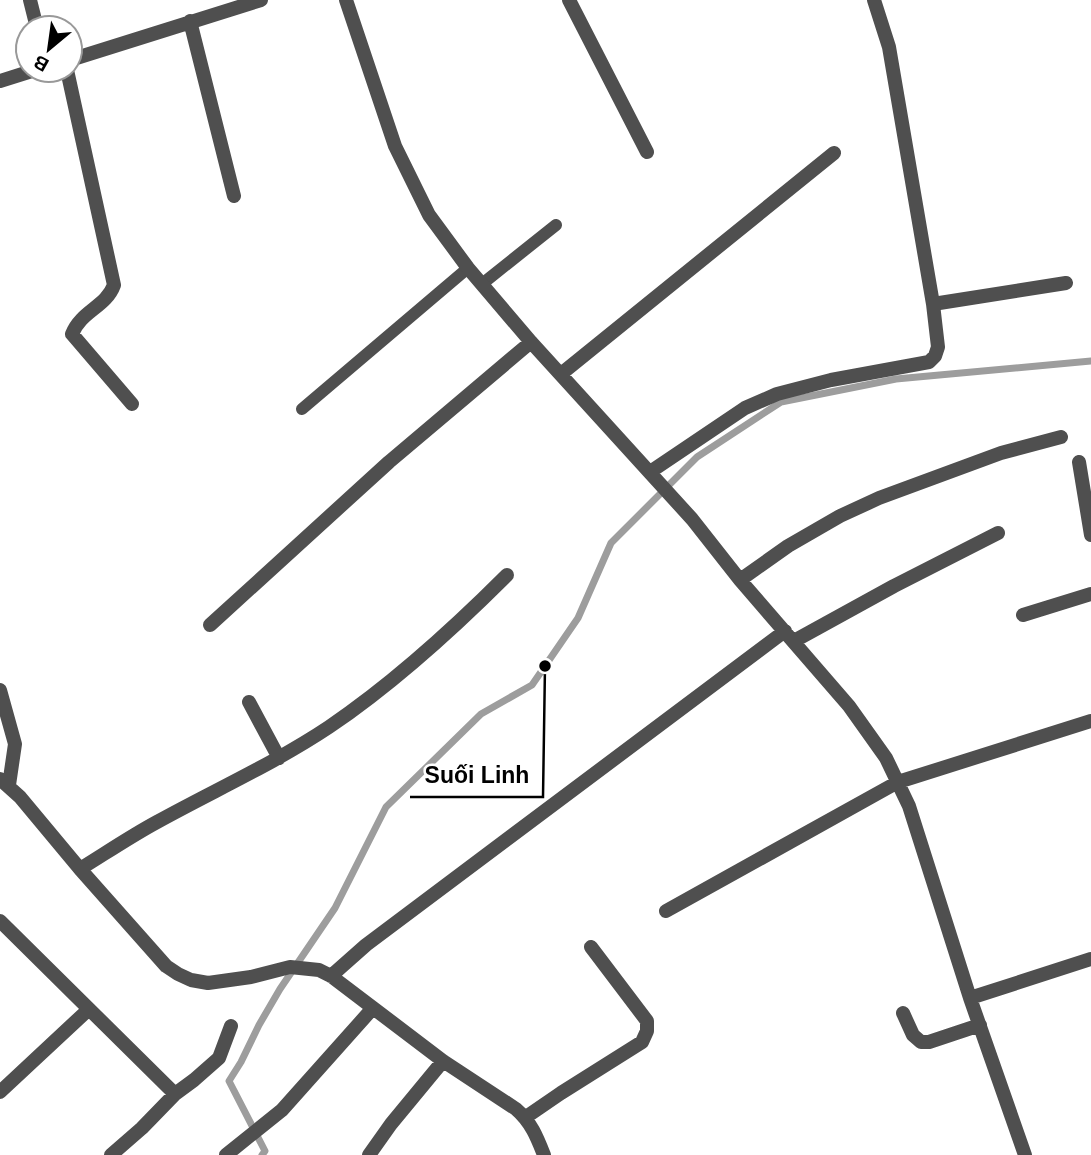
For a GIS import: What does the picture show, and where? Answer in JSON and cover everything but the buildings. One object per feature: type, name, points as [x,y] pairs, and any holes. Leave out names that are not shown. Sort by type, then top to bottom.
[{"type":"street","points":[[84,56],[261,0]]},
{"type":"street","points":[[346,0],[395,146],[429,215],[468,268],[531,342],[692,519],[740,580],[849,706],[886,758],[909,806],[970,998],[1025,1155]]},
{"type":"street","points":[[569,0],[647,152]]},
{"type":"street","points":[[650,472],[745,408],[777,394],[831,380],[929,362],[935,355],[938,348],[933,304],[889,47],[874,0]]},
{"type":"street","points":[[190,22],[234,196]]},
{"type":"street","points":[[70,84],[114,285],[110,295],[83,316],[72,334],[132,404]]},
{"type":"street","points":[[561,374],[834,153]]},
{"type":"street","points":[[933,304],[1066,283]]},
{"type":"street","points":[[210,625],[389,462],[531,342]]},
{"type":"street","points":[[740,580],[788,546],[840,516],[879,498],[1001,453],[1061,437]]},
{"type":"street","points":[[1079,462],[1091,535]]},
{"type":"street","points":[[325,973],[789,636],[999,533]]},
{"type":"street","points":[[80,869],[155,823],[279,758],[330,726],[391,682],[508,575]]},
{"type":"street","points":[[1023,615],[1091,594]]},
{"type":"street","points":[[0,690],[15,744],[4,782],[166,966],[191,980],[208,984],[290,967],[325,973],[526,1117],[544,1155]]},
{"type":"street","points":[[249,702],[279,758]]},
{"type":"street","points":[[666,911],[898,782],[1091,721]]},
{"type":"street","points":[[0,921],[175,1094]]},
{"type":"street","points":[[526,1117],[642,1042],[647,1031],[647,1021],[591,947]]},
{"type":"street","points":[[970,998],[1091,959]]},
{"type":"street","points":[[226,1155],[282,1110],[373,1008]]},
{"type":"street","points":[[2,1085],[89,1009]]},
{"type":"street","points":[[904,1013],[913,1035],[921,1042],[929,1042],[980,1025]]},
{"type":"street","points":[[111,1155],[175,1094],[219,1058],[231,1026]]},
{"type":"street","points":[[369,1155],[443,1060]]},
{"type":"lane","points":[[482,284],[556,225]]},
{"type":"lane","points":[[302,409],[468,268]]},
{"type":"waterway","points":[[262,1155],[265,1151],[229,1081],[280,989],[335,908],[386,807],[481,714],[532,685],[578,618],[611,543],[697,457],[781,402],[896,379],[1091,361]]},
{"type":"place","name":"Suối Linh","points":[[545,666]]}]
